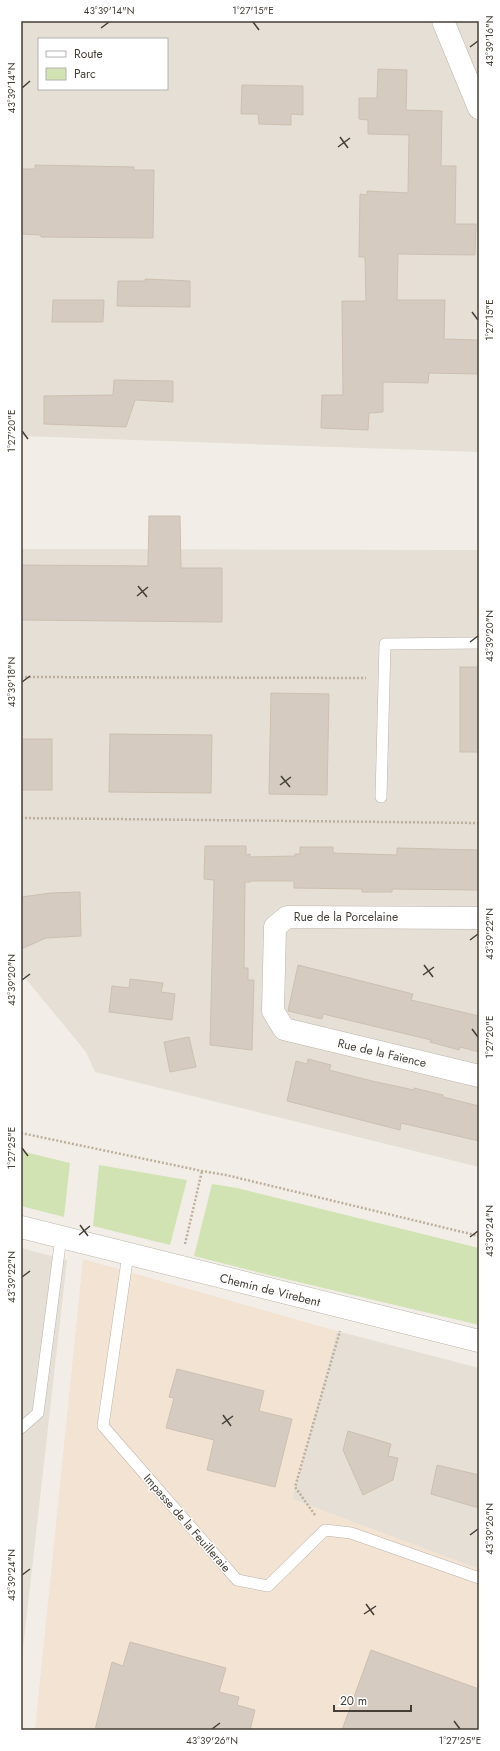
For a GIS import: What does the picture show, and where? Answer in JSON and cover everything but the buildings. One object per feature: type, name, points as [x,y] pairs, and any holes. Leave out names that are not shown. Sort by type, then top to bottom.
[{"type":"street","points":[[443,21],[456,49],[479,108]]},
{"type":"street","points":[[456,49],[458,21]]},
{"type":"street","name":"Rue de la Porcelaine","points":[[284,1029],[273,1011],[275,927],[288,917],[479,918]]},
{"type":"street","name":"Rue de la Faïence","points":[[284,1029],[479,1076]]},
{"type":"street","name":"Chemin de Virebent","points":[[21,1227],[479,1342]]},
{"type":"lane","points":[[381,797],[385,644],[479,643]]},
{"type":"lane","points":[[21,1428],[38,1413],[61,1237]]},
{"type":"lane","name":"Impasse de la Feuilleraie","points":[[128,1254],[103,1426],[237,1580],[268,1586],[325,1530]]},
{"type":"lane","points":[[325,1530],[351,1534],[479,1578]]},
{"type":"path","points":[[21,677],[384,678]]},
{"type":"path","points":[[21,818],[479,822]]},
{"type":"path","points":[[21,1133],[202,1171],[226,1174],[479,1236]]},
{"type":"path","points":[[180,1268],[202,1171]]},
{"type":"path","points":[[325,1530],[295,1487],[346,1309]]},
{"type":"shaded area","points":[[21,21],[479,21],[479,452],[21,436]]},
{"type":"shaded area","points":[[21,549],[479,550],[479,1167],[95,1072],[86,1052],[21,973]]},
{"type":"shaded area","points":[[21,1248],[67,1260],[21,1666]]},
{"type":"shaded area","points":[[83,1259],[337,1331],[292,1499],[479,1569],[479,1730],[35,1730]]},
{"type":"shaded area","points":[[337,1331],[479,1368],[479,1569],[292,1499]]},
{"type":"green space","points":[[21,1151],[70,1163],[64,1217],[21,1206]]},
{"type":"green space","points":[[99,1165],[187,1180],[170,1245],[93,1226]]},
{"type":"green space","points":[[212,1184],[237,1188],[479,1248],[479,1325],[194,1256]]}]
